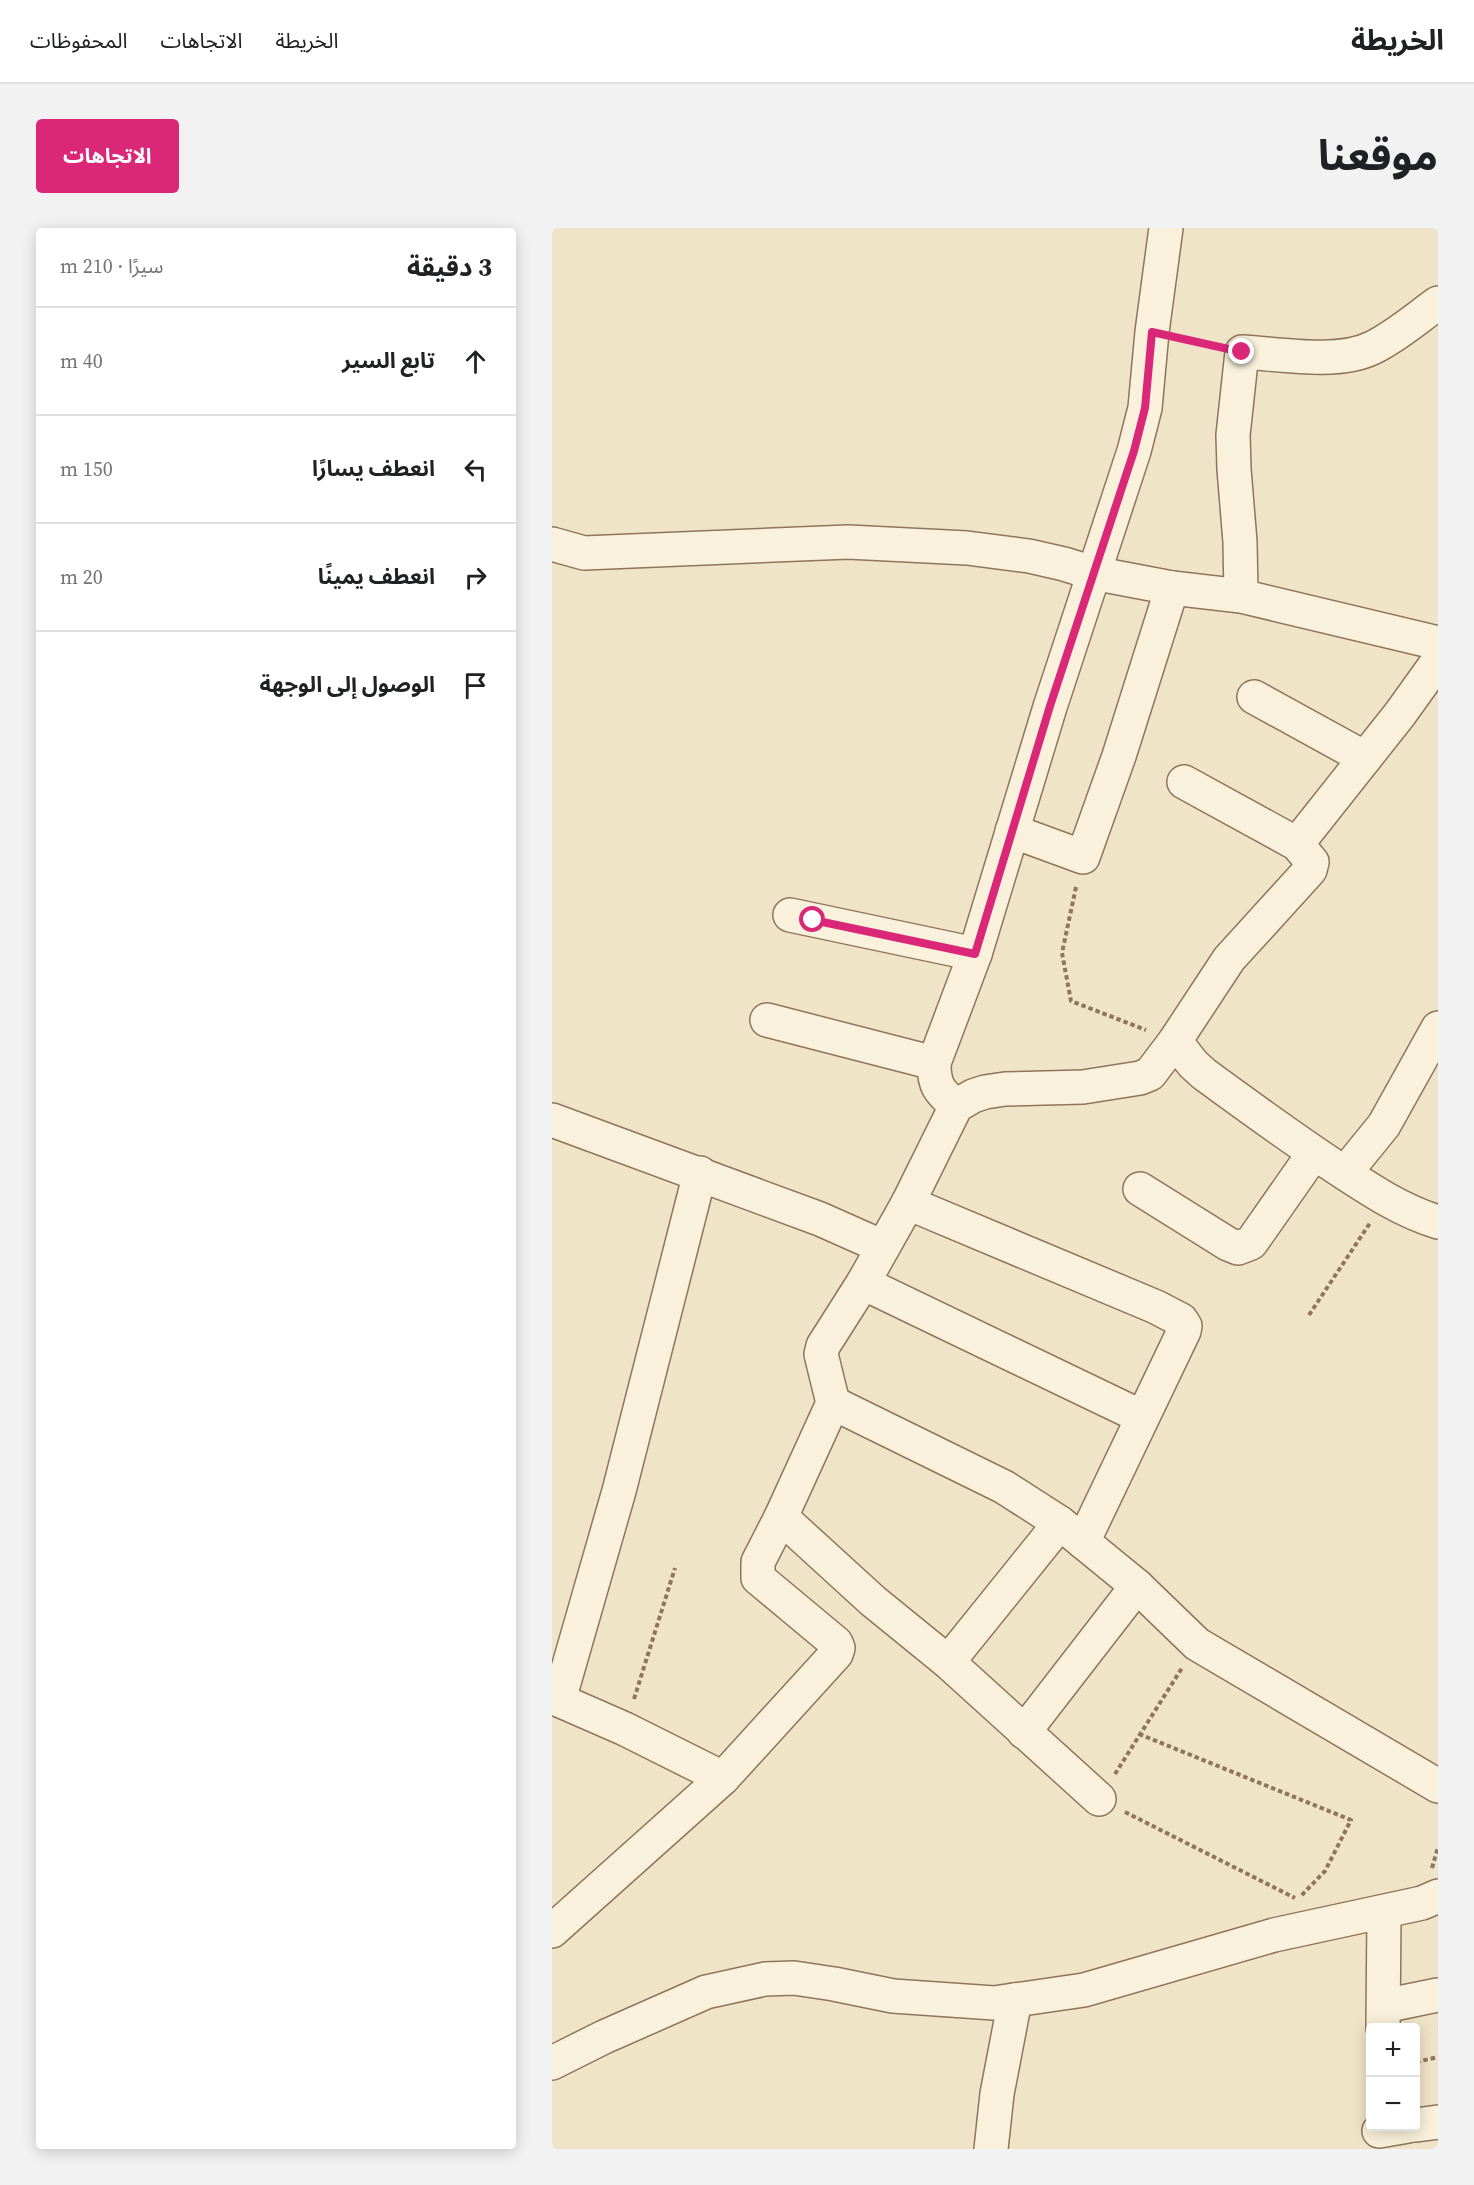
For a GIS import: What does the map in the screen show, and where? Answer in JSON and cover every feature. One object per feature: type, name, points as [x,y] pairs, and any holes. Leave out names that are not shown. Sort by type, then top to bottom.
[{"type":"street","points":[[956,1106],[940,1091],[934,1077],[934,1063],[975,954],[1093,573],[1134,451],[1145,408],[1152,332],[1166,228]]},
{"type":"street","points":[[1241,596],[1233,435],[1242,352],[1326,357],[1353,354],[1372,348],[1438,303]]},
{"type":"street","points":[[552,544],[584,553],[848,542],[967,548],[1029,556],[1093,573],[1172,588],[1241,596],[1438,643]]},
{"type":"street","points":[[1012,831],[1083,857],[1119,756],[1172,588]]},
{"type":"street","points":[[1297,844],[1400,714],[1438,661]]},
{"type":"street","points":[[1254,697],[1365,758]]},
{"type":"street","points":[[552,1931],[723,1778],[836,1654],[838,1648],[836,1643],[758,1578],[758,1562],[832,1402],[822,1350],[908,1203],[956,1106],[974,1096],[995,1091],[1083,1087],[1140,1078],[1150,1074],[1175,1041],[1229,959],[1310,870],[1312,862],[1310,858],[1297,844],[1184,782]]},
{"type":"street","points":[[790,915],[975,954]]},
{"type":"street","points":[[767,1020],[934,1063]]},
{"type":"street","points":[[1345,1173],[1384,1125],[1438,1028]]},
{"type":"street","points":[[1175,1041],[1204,1074],[1314,1153],[1384,1200],[1418,1216],[1438,1222]]},
{"type":"street","points":[[552,1120],[820,1219],[883,1247]]},
{"type":"street","points":[[1140,1189],[1238,1248],[1251,1243],[1314,1153]]},
{"type":"street","points":[[700,1173],[619,1491],[555,1699],[625,1729],[723,1778]]},
{"type":"street","points":[[908,1203],[1156,1307],[1181,1320],[1185,1326],[1142,1417],[1072,1533],[948,1662]]},
{"type":"street","points":[[863,1283],[1142,1417]]},
{"type":"street","points":[[832,1402],[1004,1487],[1072,1533],[1137,1586],[1197,1644],[1438,1786]]},
{"type":"street","points":[[781,1516],[873,1601],[948,1662],[1099,1799]]},
{"type":"street","points":[[1024,1732],[1137,1586]]},
{"type":"street","points":[[552,2063],[604,2037],[706,1992],[765,1979],[804,1980],[893,1996],[994,2003],[1084,1990],[1274,1935],[1422,1903],[1438,1896]]},
{"type":"street","points":[[1384,1912],[1383,2017],[1438,1995]]},
{"type":"street","points":[[991,2149],[997,2094],[1015,2000]]},
{"type":"street","points":[[1420,2124],[1438,2122]]},
{"type":"path","points":[[1152,332],[1242,352]]},
{"type":"path","points":[[1083,857],[1062,953],[1071,1001],[1175,1041]]},
{"type":"path","points":[[1309,1315],[1384,1200]]},
{"type":"path","points":[[625,1729],[675,1568]]},
{"type":"path","points":[[1140,1734],[1351,1820],[1325,1871],[1298,1899],[1099,1799],[1140,1734],[1197,1644]]},
{"type":"path","points":[[1420,2061],[1438,2057]]},
{"type":"route","points":[[813,920],[975,954],[1050,706],[1134,451],[1145,408],[1152,332],[1242,352]]}]
